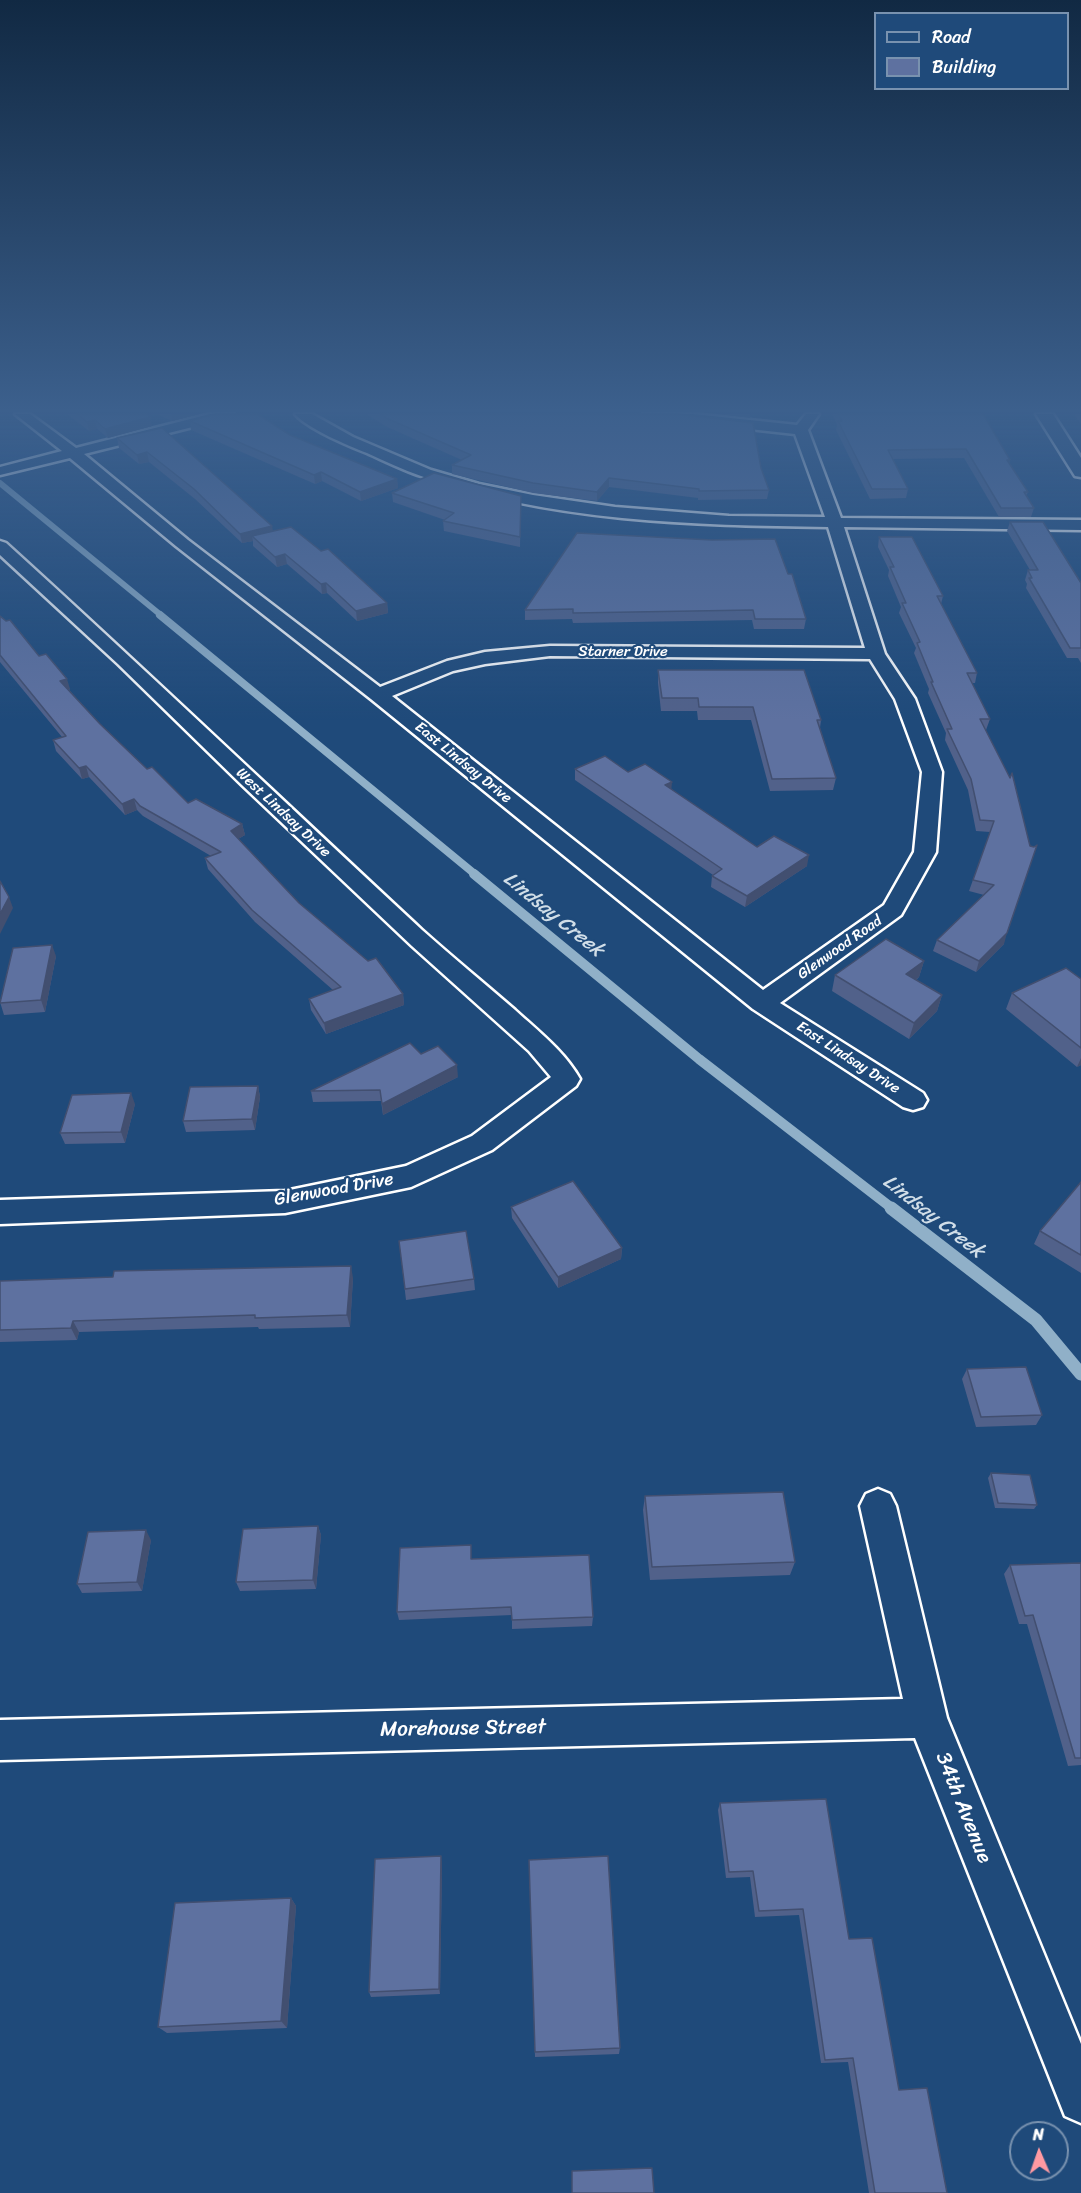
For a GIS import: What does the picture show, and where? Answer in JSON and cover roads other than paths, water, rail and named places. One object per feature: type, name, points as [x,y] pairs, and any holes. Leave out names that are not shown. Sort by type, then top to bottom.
[{"type":"street","name":"East Lindsay Drive","points":[[150,516],[378,695],[762,1003],[913,1100]]},
{"type":"street","points":[[670,516],[729,521],[834,520],[1081,525]]},
{"type":"street","name":"Glenwood Road","points":[[762,1003],[893,910],[925,852],[932,772],[905,699],[876,654],[833,516]]},
{"type":"street","name":"West Lindsay Drive","points":[[0,546],[125,660],[249,781],[420,941],[538,1044],[567,1079]]},
{"type":"street","name":"Starner Drive","points":[[378,695],[447,667],[517,653],[820,652],[876,654]]},
{"type":"street","name":"Glenwood Drive","points":[[0,1212],[285,1202],[411,1176],[482,1143],[567,1079]]},
{"type":"street","name":"34th Avenue","points":[[878,1506],[927,1718],[1081,2100]]},
{"type":"street","name":"Morehouse Street","points":[[0,1740],[927,1718]]},
{"type":"waterway","name":"Lindsay Creek","points":[[41,516],[162,616]]},
{"type":"waterway","name":"Lindsay Creek","points":[[160,615],[476,875]]},
{"type":"waterway","name":"Lindsay Creek","points":[[474,874],[699,1059],[893,1209]]},
{"type":"waterway","name":"Lindsay Creek","points":[[891,1208],[1036,1320],[1081,1374]]}]
